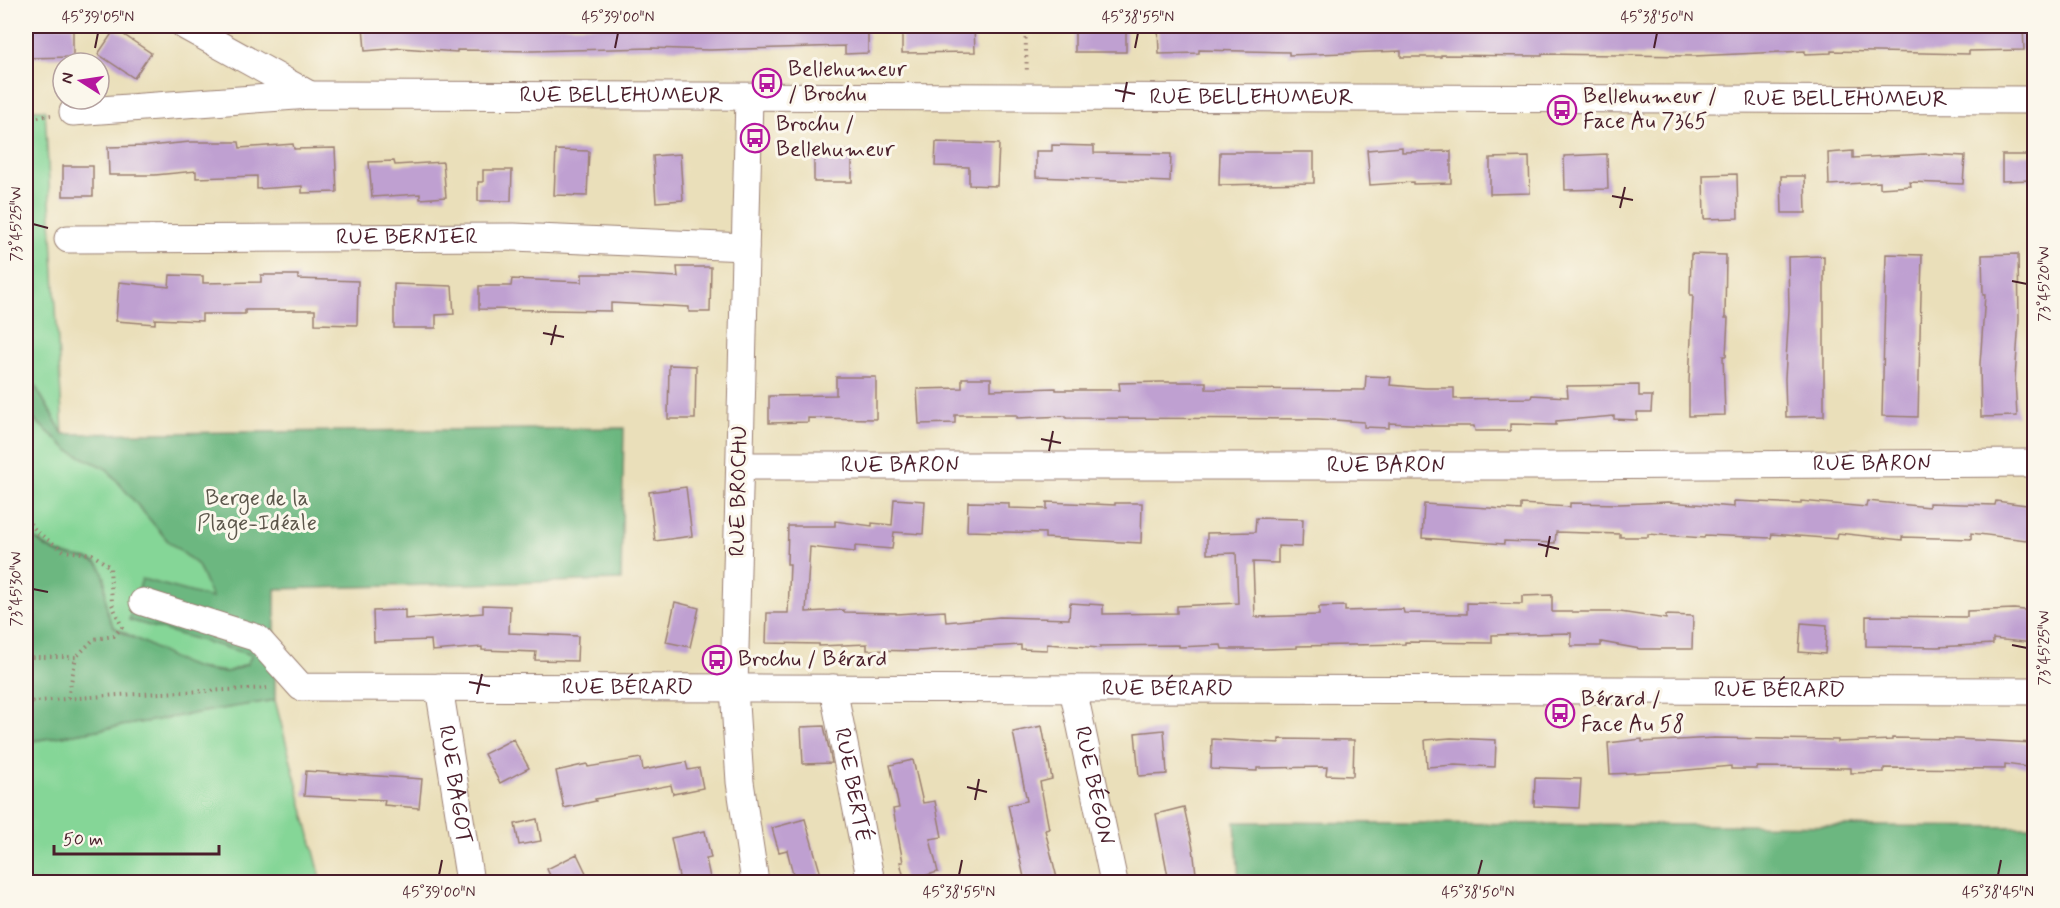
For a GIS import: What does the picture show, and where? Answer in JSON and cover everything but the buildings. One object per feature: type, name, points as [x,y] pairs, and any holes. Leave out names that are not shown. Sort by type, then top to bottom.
[{"type":"street","points":[[185,26],[310,96]]},
{"type":"street","name":"RUE BELLEHUMEUR","points":[[73,112],[310,96],[2034,100]]},
{"type":"street","name":"RUE BROCHU","points":[[749,98],[734,688],[740,782],[755,882]]},
{"type":"street","name":"RUE BERNIER","points":[[68,239],[514,237],[745,247]]},
{"type":"street","name":"RUE BARON","points":[[740,466],[1558,466],[2034,463]]},
{"type":"street","points":[[143,602],[257,638],[301,687]]},
{"type":"street","name":"RUE BÉRARD","points":[[301,687],[2034,691]]},
{"type":"street","name":"RUE BAGOT","points":[[439,687],[470,882]]},
{"type":"street","name":"RUE BERTÉ","points":[[833,688],[871,882]]},
{"type":"street","name":"RUE BÉGON","points":[[1073,689],[1114,882]]},
{"type":"path","points":[[1025,26],[1029,98]]},
{"type":"path","points":[[26,519],[38,533],[64,551],[92,554],[110,567],[112,604],[122,627],[114,636],[94,639],[76,657],[68,699]]},
{"type":"path","points":[[26,657],[76,657]]},
{"type":"path","points":[[26,702],[301,687]]},
{"type":"green space","points":[[26,110],[45,110],[63,434],[26,370]]},
{"type":"green space","name":"Berge de la Plage-Idéale","points":[[26,370],[63,434],[624,428],[621,580],[275,589],[275,700],[26,742],[26,530],[39,542],[59,554],[90,559],[98,564],[104,577],[109,617],[115,628],[122,633],[182,662],[214,672],[226,672],[240,668],[247,664],[252,655],[129,620],[142,579],[212,598],[198,565],[168,541],[107,469],[70,451],[30,416],[26,409]]},
{"type":"green space","points":[[26,409],[30,416],[70,451],[107,469],[168,541],[198,565],[212,598],[130,620],[252,655],[247,664],[227,672],[189,667],[114,627],[107,613],[105,578],[90,560],[55,551],[26,530]]},
{"type":"green space","points":[[275,700],[322,882],[26,882],[26,742]]},
{"type":"green space","points":[[1235,822],[2034,827],[2034,882],[1239,882]]},
{"type":"place","name":"Bellehumeur / Brochu","points":[[767,83]]},
{"type":"place","name":"Bellehumeur / Face Au 7365","points":[[1562,110]]},
{"type":"place","name":"Brochu / Bellehumeur","points":[[755,138]]},
{"type":"place","name":"Brochu / Bérard","points":[[717,660]]},
{"type":"place","name":"Bérard / Face Au 58","points":[[1560,713]]}]
